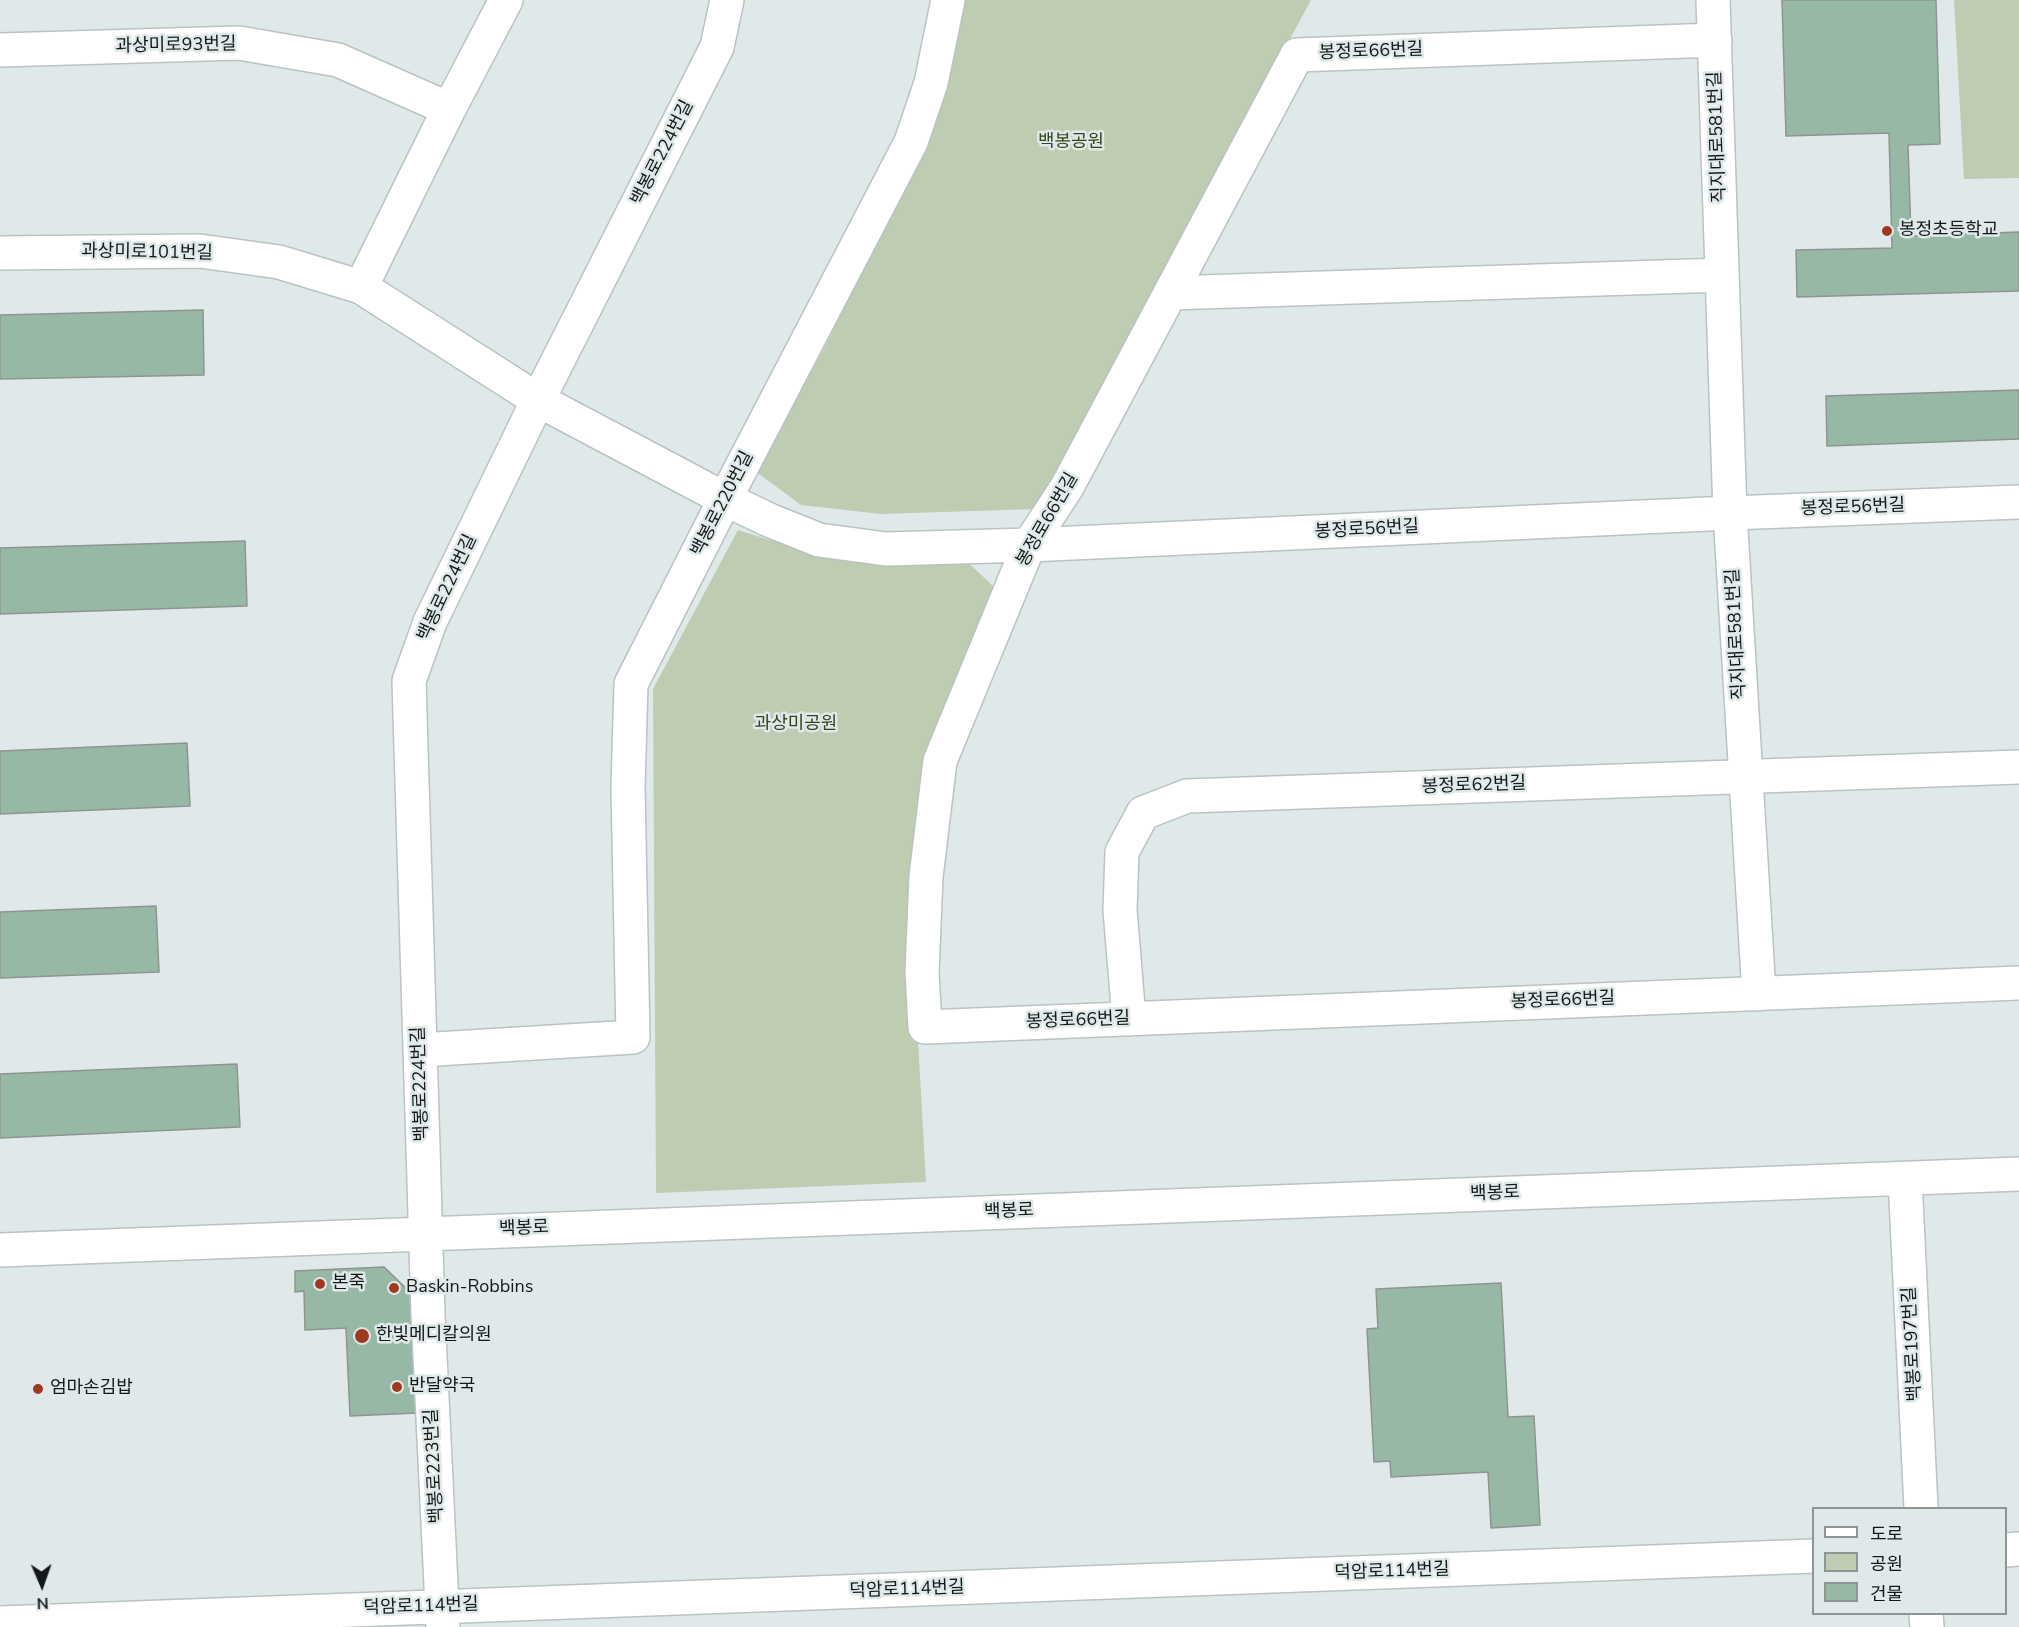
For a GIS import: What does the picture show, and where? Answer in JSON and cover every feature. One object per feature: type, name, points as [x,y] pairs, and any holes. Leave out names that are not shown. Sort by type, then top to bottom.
[{"type":"street","points":[[361,287],[506,0]]},
{"type":"street","name":"백봉로224번길","points":[[425,1233],[409,681],[430,622],[538,400],[717,47],[727,0]]},
{"type":"street","name":"백봉로220번길","points":[[420,1050],[633,1037],[628,787],[632,684],[725,499],[911,142],[931,83],[948,0]]},
{"type":"street","name":"직지대로581번길","points":[[1713,0],[1730,513],[1759,994]]},
{"type":"street","name":"봉정로66번길","points":[[1715,40],[1297,55],[1067,487],[1029,545],[940,761],[926,877],[922,972],[925,1027],[2019,983]]},
{"type":"street","name":"과상미로93번길","points":[[0,50],[239,43],[338,60],[449,109]]},
{"type":"street","name":"과상미로101번길","points":[[0,253],[200,251],[279,262],[361,287],[538,400],[725,499]]},
{"type":"street","points":[[1170,293],[1722,275]]},
{"type":"street","name":"봉정로56번길","points":[[725,499],[819,540],[886,549],[1029,545],[2019,502]]},
{"type":"street","name":"봉정로62번길","points":[[1129,1019],[1120,910],[1122,852],[1143,813],[1187,796],[2019,767]]},
{"type":"street","name":"백봉로","points":[[0,1250],[2019,1174]]},
{"type":"street","name":"백봉로197번길","points":[[1905,1179],[1922,1507]]},
{"type":"street","name":"백봉로223번길","points":[[425,1233],[442,1617]]},
{"type":"street","name":"덕암로114번길","points":[[0,1623],[442,1617],[1812,1556]]},
{"type":"green space","name":"백봉공원","points":[[956,0],[1311,0],[1036,509],[881,514],[801,505],[755,471],[826,345],[926,139]]},
{"type":"green space","points":[[1954,0],[2019,0],[2019,178],[1964,179]]},
{"type":"green space","name":"과상미공원","points":[[738,530],[827,558],[960,555],[995,588],[935,757],[917,1022],[926,1182],[656,1193],[653,689]]},
{"type":"building","points":[[1782,0],[1936,0],[1940,144],[1908,145],[1911,236],[2019,232],[2019,291],[1797,297],[1796,250],[1892,248],[1889,133],[1786,136]]},
{"type":"building","points":[[203,310],[204,375],[0,379],[0,315]]},
{"type":"building","points":[[2019,390],[2019,439],[1827,446],[1826,396]]},
{"type":"building","points":[[245,541],[247,606],[0,614],[0,548]]},
{"type":"building","points":[[187,743],[190,806],[0,814],[0,751]]},
{"type":"building","points":[[156,906],[159,972],[0,978],[0,912]]},
{"type":"building","points":[[237,1064],[240,1127],[0,1138],[0,1074]]},
{"type":"building","points":[[384,1267],[411,1293],[417,1413],[350,1416],[346,1328],[305,1330],[304,1291],[295,1292],[295,1271]]},
{"type":"building","points":[[1501,1283],[1508,1417],[1534,1416],[1540,1525],[1491,1528],[1488,1472],[1391,1477],[1390,1461],[1374,1462],[1367,1329],[1378,1328],[1376,1289]]},
{"type":"place","name":"봉정초등학교","points":[[1887,231]]},
{"type":"place","name":"본죽","points":[[320,1284]]},
{"type":"place","name":"Baskin-Robbins","points":[[394,1288]]},
{"type":"place","name":"한빛메디칼의원","points":[[362,1336]]},
{"type":"place","name":"반달약국","points":[[397,1387]]},
{"type":"place","name":"엄마손김밥","points":[[38,1389]]}]
